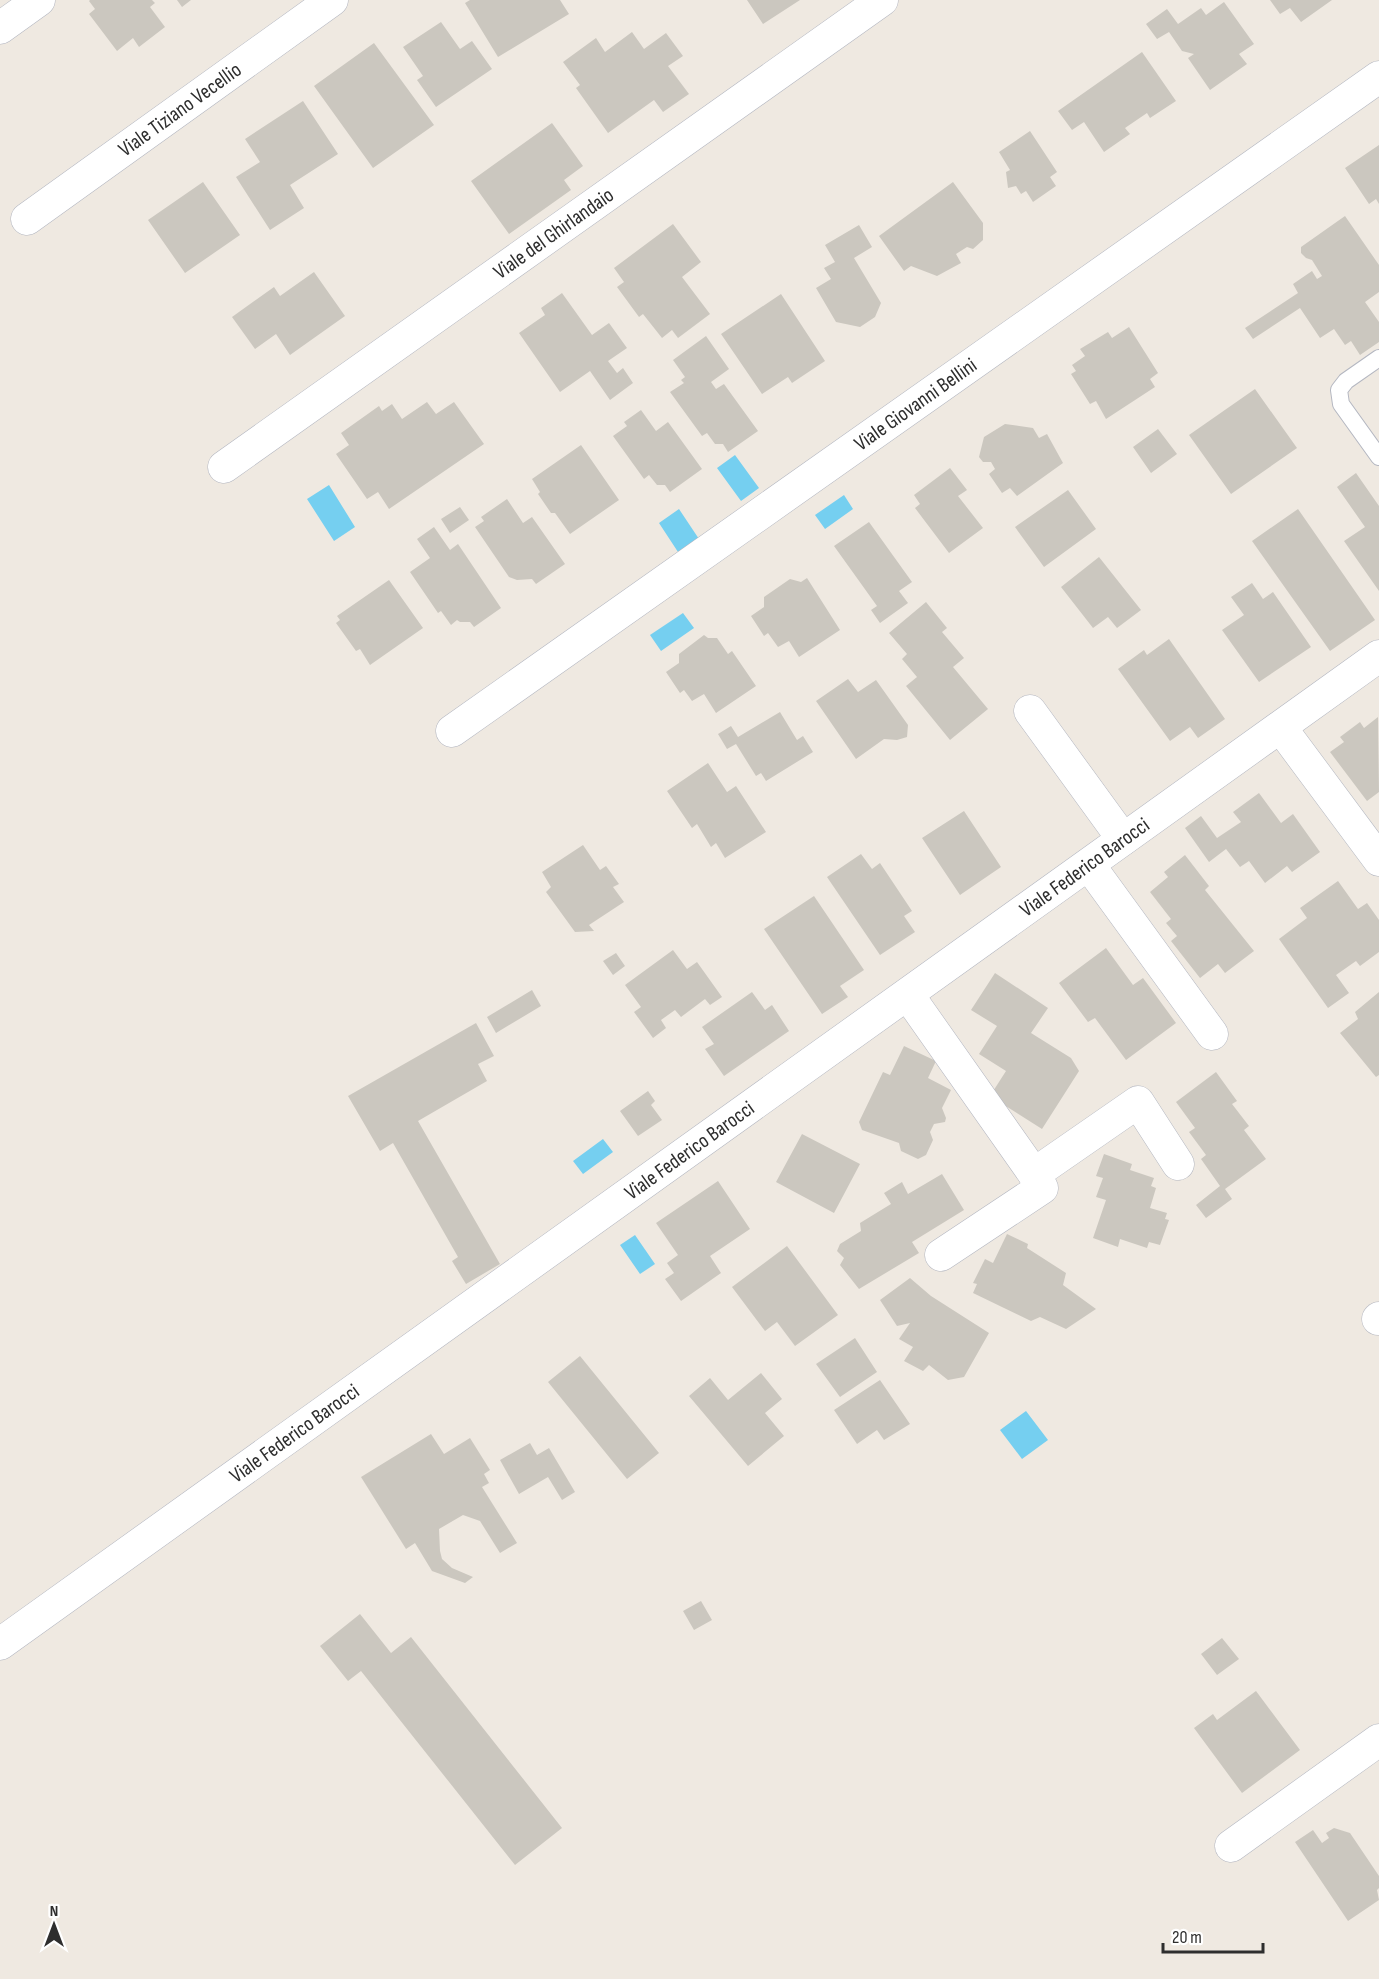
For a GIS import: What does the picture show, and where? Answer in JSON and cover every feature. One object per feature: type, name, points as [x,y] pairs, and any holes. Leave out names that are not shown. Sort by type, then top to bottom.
[{"type":"street","points":[[0,28],[39,0]]},
{"type":"street","name":"Viale Tiziano Vecellio","points":[[27,219],[332,0]]},
{"type":"street","name":"Viale del Ghirlandaio","points":[[224,467],[882,0]]},
{"type":"street","name":"Viale Giovanni Bellini","points":[[452,731],[1379,77]]},
{"type":"street","name":"Viale Federico Barocci","points":[[0,1644],[1379,656]]},
{"type":"street","points":[[1030,711],[1123,839]]},
{"type":"street","points":[[1281,728],[1379,860]]},
{"type":"street","points":[[1089,865],[1212,1034]]},
{"type":"street","points":[[908,995],[1042,1188],[941,1255]]},
{"type":"street","points":[[1034,1174],[1138,1102],[1178,1164]]},
{"type":"street","points":[[1231,1846],[1379,1740]]},
{"type":"lane","points":[[1379,358],[1346,381],[1339,390],[1341,404],[1379,457]]},
{"type":"water","points":[[735,455],[759,488],[741,501],[717,468]]},
{"type":"water","points":[[329,485],[355,527],[334,541],[307,499]]},
{"type":"water","points":[[844,495],[853,509],[825,529],[815,515]]},
{"type":"water","points":[[679,509],[699,539],[678,552],[659,523]]},
{"type":"water","points":[[683,613],[694,628],[661,651],[650,635]]},
{"type":"water","points":[[603,1139],[613,1152],[583,1174],[573,1161]]},
{"type":"water","points":[[635,1235],[655,1264],[640,1274],[620,1245]]},
{"type":"water","points":[[1026,1411],[1048,1440],[1022,1459],[1000,1430]]},
{"type":"building","points":[[90,0],[152,0],[155,3],[150,7],[165,27],[139,47],[133,38],[117,51],[89,14],[95,9]]},
{"type":"building","points":[[177,0],[191,0],[182,7]]},
{"type":"building","points":[[470,0],[560,0],[569,14],[498,57],[465,3]]},
{"type":"building","points":[[747,0],[800,0],[763,24]]},
{"type":"building","points":[[1270,0],[1332,0],[1301,22],[1290,8],[1280,14]]},
{"type":"building","points":[[1224,2],[1254,44],[1239,54],[1247,64],[1210,90],[1188,58],[1194,54],[1182,51],[1169,32],[1157,39],[1146,24],[1167,9],[1178,24],[1201,8],[1206,15]]},
{"type":"building","points":[[441,22],[460,49],[472,41],[492,69],[436,107],[417,80],[423,76],[403,47]]},
{"type":"building","points":[[632,32],[644,49],[666,33],[683,56],[668,66],[689,94],[663,112],[654,100],[608,133],[576,88],[580,85],[563,62],[596,38],[605,52]]},
{"type":"building","points":[[374,43],[434,125],[373,168],[314,86]]},
{"type":"building","points":[[1142,52],[1176,101],[1150,118],[1147,113],[1125,128],[1130,134],[1104,152],[1084,122],[1072,130],[1058,111]]},
{"type":"building","points":[[303,101],[338,154],[290,185],[304,208],[270,230],[236,177],[260,162],[245,139]]},
{"type":"building","points":[[552,123],[583,166],[564,180],[571,190],[509,234],[471,181]]},
{"type":"building","points":[[1030,131],[1057,172],[1050,177],[1056,186],[1033,202],[1026,191],[1021,194],[1016,186],[1008,188],[1006,172],[1010,170],[999,152]]},
{"type":"building","points":[[1379,145],[1379,204],[1376,199],[1369,204],[1345,168]]},
{"type":"building","points":[[203,182],[240,235],[185,273],[148,220]]},
{"type":"building","points":[[953,182],[983,223],[983,240],[973,249],[967,247],[956,254],[961,263],[937,276],[911,266],[904,271],[879,236]]},
{"type":"building","points":[[1345,216],[1379,265],[1379,292],[1365,302],[1379,322],[1379,342],[1360,355],[1351,341],[1345,345],[1334,329],[1320,338],[1300,308],[1253,339],[1245,328],[1298,293],[1293,284],[1312,271],[1317,279],[1322,276],[1312,260],[1301,253],[1301,247]]},
{"type":"building","points":[[673,224],[701,262],[682,277],[710,314],[678,338],[672,330],[662,338],[643,314],[639,317],[617,287],[624,282],[614,268]]},
{"type":"building","points":[[859,225],[872,247],[854,258],[881,303],[875,317],[860,327],[836,322],[816,288],[831,279],[824,268],[835,262],[825,245]]},
{"type":"building","points":[[314,272],[345,316],[290,355],[276,334],[255,349],[232,317],[274,287],[280,296]]},
{"type":"building","points":[[562,293],[592,335],[609,323],[627,348],[608,361],[617,373],[623,368],[633,383],[610,400],[590,371],[560,392],[519,333],[545,315],[541,308]]},
{"type":"building","points":[[781,294],[825,361],[792,383],[788,377],[762,394],[721,334]]},
{"type":"building","points":[[1129,327],[1158,373],[1150,379],[1155,387],[1106,419],[1096,401],[1090,404],[1071,374],[1076,371],[1072,365],[1085,356],[1080,349],[1108,332],[1112,338]]},
{"type":"building","points":[[706,336],[729,369],[711,382],[716,389],[724,384],[758,431],[728,452],[723,444],[715,444],[707,433],[702,436],[670,392],[684,383],[681,380],[685,377],[673,360]]},
{"type":"building","points":[[1255,389],[1297,448],[1231,494],[1189,435]]},
{"type":"building","points":[[427,402],[436,414],[454,402],[484,444],[389,509],[378,492],[367,499],[336,454],[349,445],[341,433],[379,406],[382,411],[392,404],[402,419]]},
{"type":"building","points":[[641,410],[656,431],[668,422],[702,469],[670,492],[665,485],[657,485],[649,475],[644,479],[613,436],[627,426],[624,422]]},
{"type":"building","points":[[1005,424],[1033,428],[1039,438],[1047,434],[1063,463],[1017,496],[1010,488],[1002,493],[989,474],[995,469],[991,462],[983,462],[979,457],[984,437]]},
{"type":"building","points":[[1158,429],[1177,454],[1151,473],[1133,447]]},
{"type":"building","points":[[581,445],[619,500],[570,534],[555,513],[551,513],[538,494],[540,492],[532,479]]},
{"type":"building","points":[[950,468],[967,490],[958,496],[983,528],[949,553],[915,508],[920,504],[914,495]]},
{"type":"building","points":[[1356,473],[1379,506],[1379,591],[1344,541],[1365,527],[1337,487]]},
{"type":"building","points":[[1068,490],[1096,529],[1044,567],[1015,527]]},
{"type":"building","points":[[507,499],[523,523],[532,517],[565,564],[536,584],[532,579],[517,580],[509,577],[475,527],[484,521],[481,517]]},
{"type":"building","points":[[460,507],[469,520],[450,533],[441,519]]},
{"type":"building","points":[[1298,509],[1375,620],[1330,651],[1252,541]]},
{"type":"building","points":[[869,522],[912,582],[899,591],[908,603],[880,623],[871,610],[877,606],[834,546]]},
{"type":"building","points":[[434,527],[450,550],[458,544],[501,608],[474,627],[470,622],[457,620],[451,625],[441,611],[438,613],[410,572],[430,558],[417,539]]},
{"type":"building","points":[[1099,557],[1141,610],[1117,628],[1108,617],[1093,628],[1061,587]]},
{"type":"building","points":[[807,578],[840,630],[799,657],[789,641],[778,647],[768,633],[764,636],[751,616],[764,607],[764,597],[790,579],[801,582]]},
{"type":"building","points":[[389,580],[423,628],[370,665],[360,649],[356,651],[336,623],[340,620],[337,616]]},
{"type":"building","points":[[1252,583],[1263,599],[1273,592],[1311,647],[1259,682],[1222,630],[1244,615],[1231,597]]},
{"type":"building","points":[[926,602],[947,628],[942,632],[964,658],[953,667],[988,709],[950,740],[906,686],[917,677],[902,659],[907,654],[889,633]]},
{"type":"building","points":[[704,635],[708,638],[717,638],[728,654],[732,651],[756,686],[716,713],[704,694],[692,701],[684,690],[680,693],[666,672],[679,663],[679,654]]},
{"type":"building","points":[[1169,639],[1225,719],[1198,738],[1190,727],[1170,741],[1118,669],[1144,650],[1147,655]]},
{"type":"building","points":[[848,679],[858,692],[876,680],[908,725],[907,737],[897,740],[884,739],[856,759],[816,701]]},
{"type":"building","points":[[780,712],[797,740],[803,736],[813,752],[766,781],[761,773],[756,776],[736,744],[727,749],[718,734],[731,726],[738,737]]},
{"type":"building","points":[[1378,717],[1379,792],[1367,801],[1330,752],[1344,742],[1340,737],[1360,722],[1364,728]]},
{"type":"building","points":[[708,763],[727,792],[736,786],[766,832],[725,858],[716,843],[711,847],[697,824],[692,828],[667,791]]},
{"type":"building","points":[[1259,793],[1281,823],[1293,814],[1320,852],[1292,872],[1287,866],[1265,883],[1249,861],[1240,867],[1226,849],[1209,862],[1185,828],[1201,816],[1217,838],[1241,822],[1233,812]]},
{"type":"building","points":[[964,811],[1001,867],[960,895],[922,838]]},
{"type":"building","points":[[583,845],[600,870],[606,866],[619,884],[613,887],[624,902],[589,925],[594,931],[575,932],[546,892],[551,887],[542,872]]},
{"type":"building","points":[[861,854],[872,869],[880,863],[912,911],[904,916],[915,932],[880,955],[827,877]]},
{"type":"building","points":[[1185,855],[1209,886],[1205,890],[1254,951],[1225,973],[1218,964],[1200,978],[1171,941],[1177,936],[1166,923],[1171,919],[1150,892],[1168,877],[1164,872]]},
{"type":"building","points":[[1338,881],[1358,909],[1367,903],[1379,920],[1379,952],[1360,966],[1356,961],[1336,975],[1349,993],[1328,1008],[1279,939],[1307,918],[1300,908]]},
{"type":"building","points":[[814,896],[864,970],[840,986],[848,997],[822,1014],[764,929]]},
{"type":"building","points":[[1106,948],[1133,985],[1143,978],[1176,1023],[1126,1060],[1095,1018],[1088,1022],[1059,983]]},
{"type":"building","points":[[673,950],[687,969],[697,962],[722,997],[710,1005],[705,999],[681,1017],[675,1010],[661,1020],[666,1028],[653,1038],[634,1012],[641,1007],[625,985]]},
{"type":"building","points":[[616,953],[625,966],[613,975],[603,961]]},
{"type":"building","points":[[995,973],[1048,1008],[1031,1033],[1071,1058],[1079,1071],[1042,1129],[990,1096],[1006,1071],[979,1054],[997,1026],[971,1010]]},
{"type":"building","points":[[532,990],[541,1006],[496,1033],[487,1017]]},
{"type":"building","points":[[752,992],[765,1010],[772,1005],[789,1031],[724,1076],[705,1049],[714,1044],[702,1027]]},
{"type":"building","points":[[1379,992],[1379,1075],[1376,1077],[1340,1033],[1358,1019],[1355,1012]]},
{"type":"building","points":[[476,1023],[494,1056],[478,1064],[487,1081],[418,1121],[500,1264],[466,1284],[452,1261],[458,1257],[393,1143],[380,1151],[348,1096]]},
{"type":"building","points":[[904,1046],[936,1061],[928,1078],[951,1090],[942,1108],[946,1118],[945,1122],[934,1124],[930,1132],[933,1140],[926,1155],[918,1159],[901,1151],[899,1143],[862,1130],[859,1122],[883,1072],[890,1075]]},
{"type":"building","points":[[1216,1072],[1237,1101],[1232,1104],[1249,1126],[1244,1130],[1266,1159],[1225,1189],[1232,1199],[1206,1218],[1196,1205],[1220,1186],[1201,1159],[1206,1155],[1189,1132],[1195,1128],[1176,1102]]},
{"type":"building","points":[[648,1091],[655,1101],[651,1105],[662,1120],[638,1136],[620,1111]]},
{"type":"building","points":[[802,1134],[860,1164],[834,1213],[776,1182]]},
{"type":"building","points":[[1104,1154],[1132,1164],[1130,1170],[1154,1178],[1151,1186],[1156,1188],[1150,1208],[1167,1213],[1165,1219],[1169,1220],[1160,1245],[1149,1242],[1147,1248],[1120,1239],[1118,1247],[1093,1238],[1106,1200],[1096,1197],[1103,1178],[1096,1176]]},
{"type":"building","points":[[942,1174],[964,1210],[912,1242],[919,1253],[859,1289],[840,1265],[844,1258],[837,1251],[840,1244],[861,1231],[860,1223],[891,1204],[884,1193],[902,1182],[908,1194]]},
{"type":"building","points":[[718,1181],[750,1229],[710,1256],[721,1273],[681,1301],[665,1279],[674,1273],[667,1263],[678,1255],[656,1223]]},
{"type":"building","points":[[1007,1234],[1028,1244],[1027,1248],[1066,1273],[1063,1285],[1096,1309],[1066,1329],[1040,1317],[1031,1321],[973,1293],[977,1284],[973,1283],[985,1259],[993,1263]]},
{"type":"building","points":[[787,1246],[838,1315],[795,1346],[777,1322],[765,1331],[732,1287]]},
{"type":"building","points":[[910,1278],[931,1296],[989,1333],[964,1377],[948,1380],[929,1365],[923,1371],[904,1361],[913,1347],[899,1339],[910,1323],[897,1326],[880,1300]]},
{"type":"building","points":[[855,1338],[877,1372],[840,1397],[816,1364]]},
{"type":"building","points":[[580,1356],[659,1453],[627,1479],[548,1382]]},
{"type":"building","points":[[761,1373],[782,1399],[765,1413],[784,1436],[748,1466],[689,1396],[710,1378],[728,1400]]},
{"type":"building","points":[[880,1380],[910,1424],[884,1440],[877,1430],[857,1444],[834,1410]]},
{"type":"building","points":[[431,1434],[444,1454],[470,1438],[490,1470],[484,1474],[489,1483],[482,1487],[517,1543],[500,1553],[480,1521],[463,1515],[439,1529],[442,1559],[452,1568],[473,1577],[465,1583],[432,1571],[415,1543],[406,1549],[361,1477]]},
{"type":"building","points":[[530,1443],[537,1455],[549,1448],[575,1492],[562,1500],[548,1477],[519,1494],[500,1460]]},
{"type":"building","points":[[701,1601],[712,1620],[694,1630],[683,1611]]},
{"type":"building","points":[[360,1614],[391,1653],[411,1637],[562,1828],[515,1865],[361,1671],[348,1681],[320,1646]]},
{"type":"building","points":[[1222,1638],[1239,1659],[1217,1675],[1201,1654]]},
{"type":"building","points":[[1256,1691],[1300,1750],[1242,1793],[1194,1728],[1213,1714],[1217,1720]]},
{"type":"building","points":[[1334,1828],[1350,1833],[1379,1876],[1377,1890],[1379,1900],[1348,1921],[1295,1842],[1313,1830],[1322,1843],[1329,1838],[1326,1833]]}]
